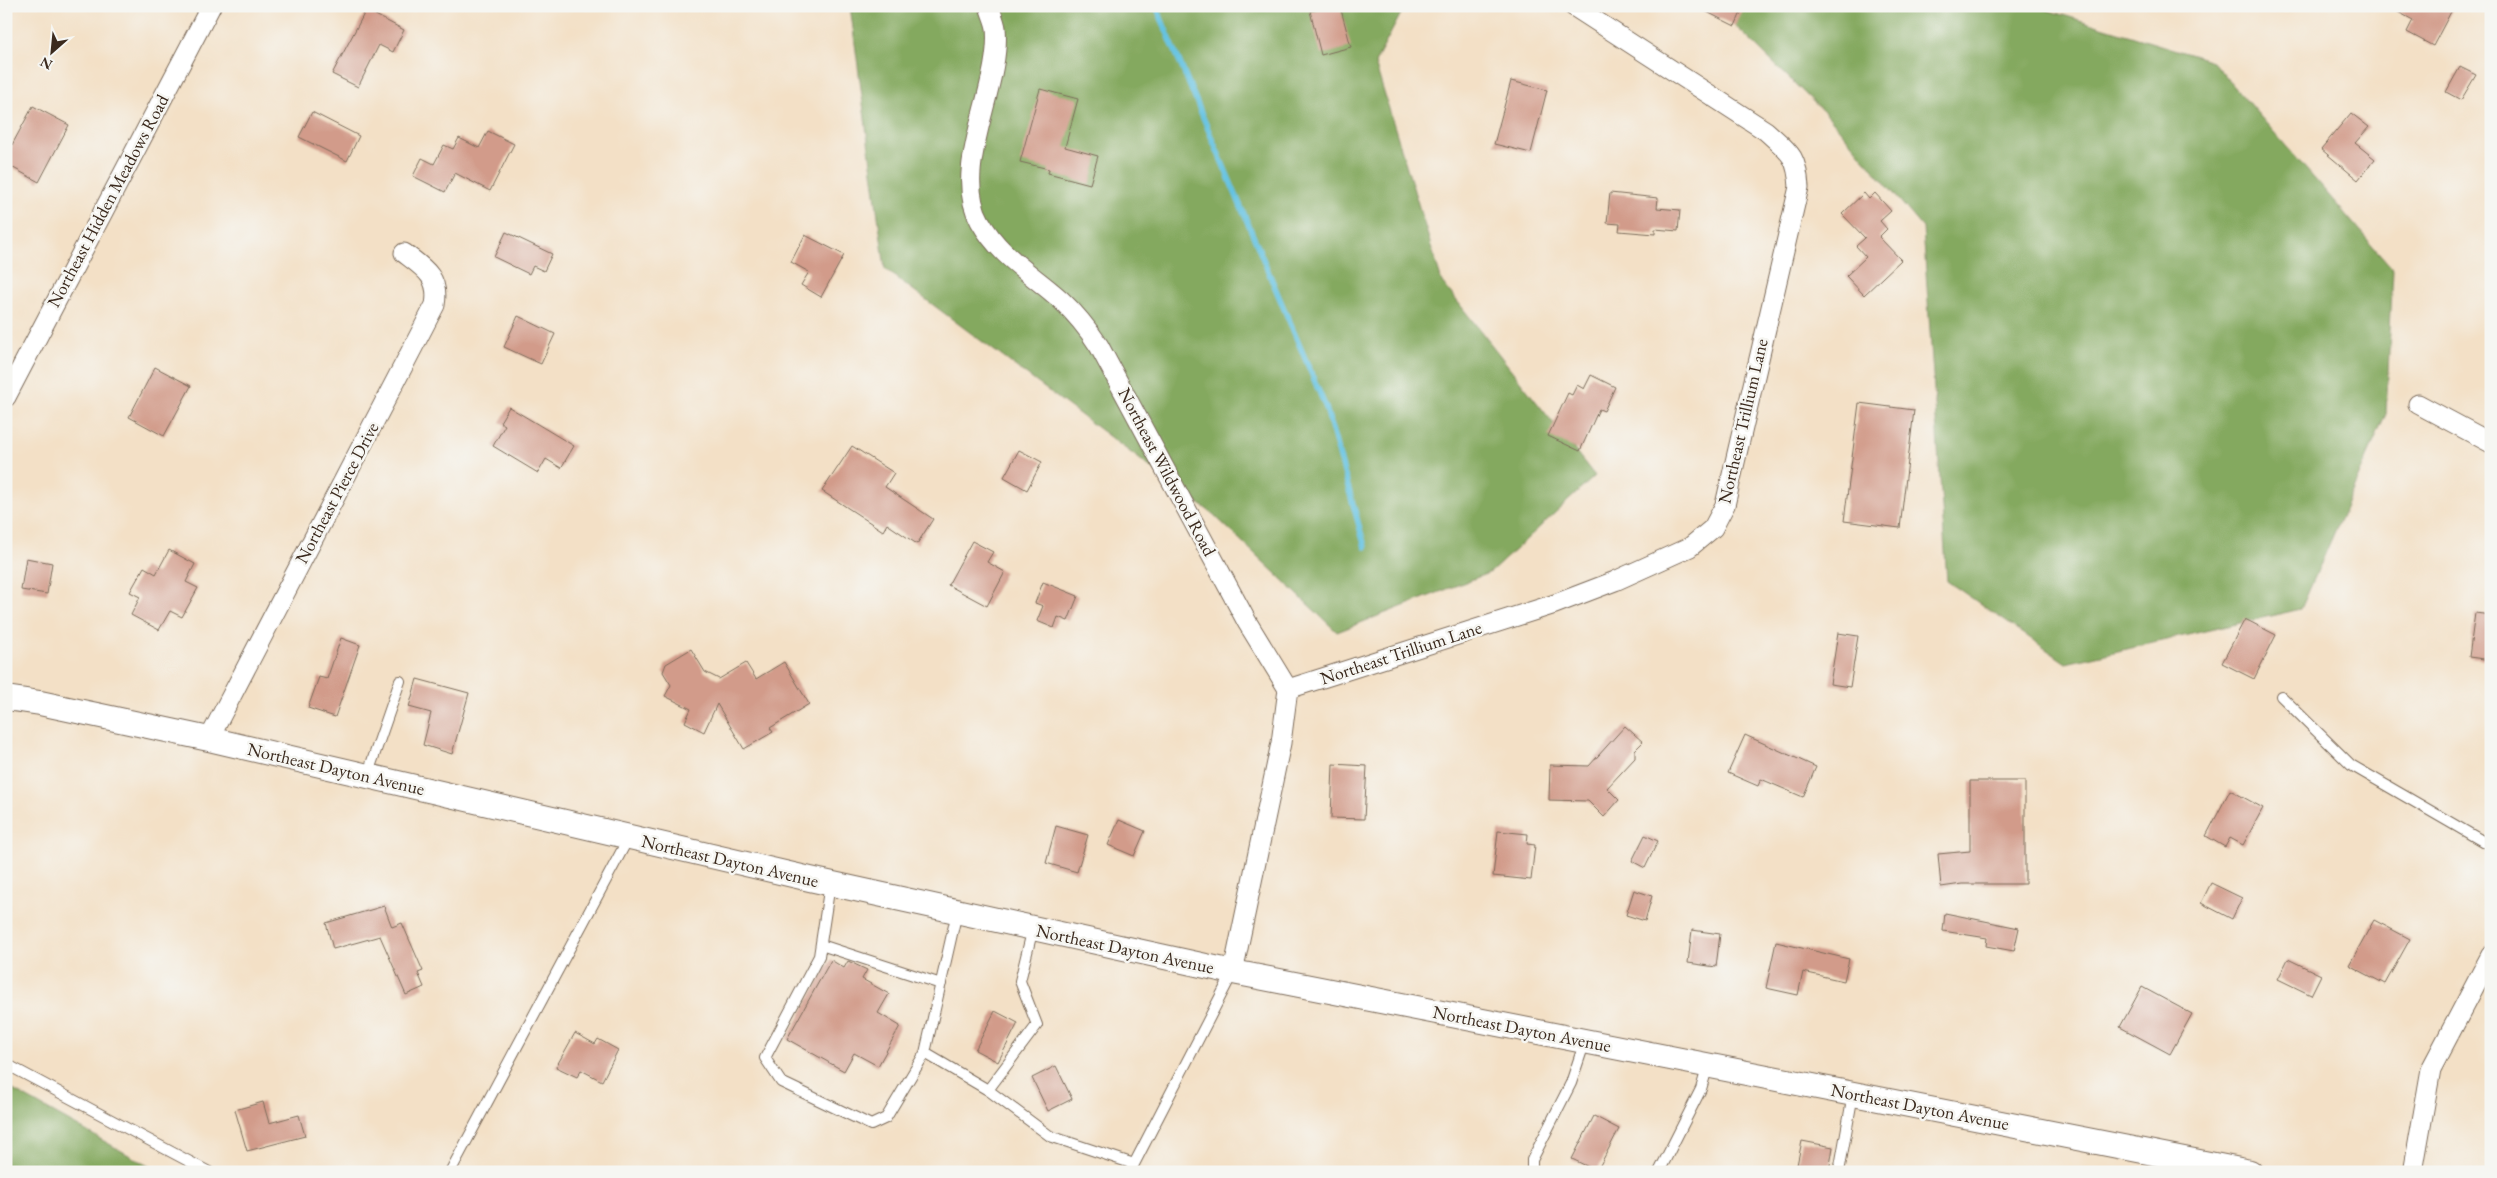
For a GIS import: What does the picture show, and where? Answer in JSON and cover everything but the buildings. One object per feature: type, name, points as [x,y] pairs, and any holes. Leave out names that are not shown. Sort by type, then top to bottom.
[{"type":"street","name":"Northeast Hidden Meadows Road","points":[[6,397],[211,6]]},
{"type":"street","name":"Northeast Wildwood Road","points":[[989,6],[996,27],[994,60],[971,167],[971,194],[979,220],[1001,252],[1061,300],[1081,320],[1099,346],[1247,622],[1288,689]]},
{"type":"street","name":"Northeast Trillium Lane","points":[[1288,689],[1555,604],[1615,581],[1690,546],[1714,528],[1725,506],[1799,188],[1798,165],[1784,147],[1766,131],[1573,6]]},
{"type":"street","name":"Northeast Pierce Drive","points":[[209,739],[435,305],[438,291],[431,275],[404,252]]},
{"type":"street","points":[[2418,404],[2491,443]]},
{"type":"street","points":[[1233,972],[1281,743],[1288,689]]},
{"type":"street","name":"Northeast Dayton Avenue","points":[[6,698],[40,703],[209,739],[830,884],[1233,972],[2250,1172]]},
{"type":"street","points":[[2413,1172],[2431,1068],[2491,955]]},
{"type":"lane","points":[[367,776],[400,681]]},
{"type":"lane","points":[[2282,696],[2351,765],[2491,846]]},
{"type":"lane","points":[[450,1172],[629,837]]},
{"type":"lane","points":[[830,884],[819,956],[765,1058],[781,1082],[871,1124],[886,1118],[925,1053],[957,912]]},
{"type":"lane","points":[[988,1090],[1037,1025],[1020,980],[1033,928]]},
{"type":"lane","points":[[821,945],[941,984]]},
{"type":"lane","points":[[925,1053],[988,1090],[1050,1136],[1132,1168],[1233,972]]},
{"type":"lane","points":[[1532,1172],[1532,1160],[1571,1083],[1585,1041]]},
{"type":"lane","points":[[6,1064],[209,1172]]},
{"type":"lane","points":[[1659,1172],[1701,1089],[1708,1066]]},
{"type":"lane","points":[[1839,1172],[1853,1094]]},
{"type":"green space","points":[[850,6],[1405,6],[1375,63],[1442,282],[1595,476],[1491,572],[1337,632],[1213,514],[885,269]]},
{"type":"green space","points":[[1715,6],[2034,6],[2212,61],[2393,269],[2386,414],[2301,609],[2066,663],[1947,581],[1923,228],[1828,116]]},
{"type":"green space","points":[[6,1086],[159,1172],[6,1172]]},
{"type":"waterway","points":[[1156,6],[1326,408],[1365,547]]}]
